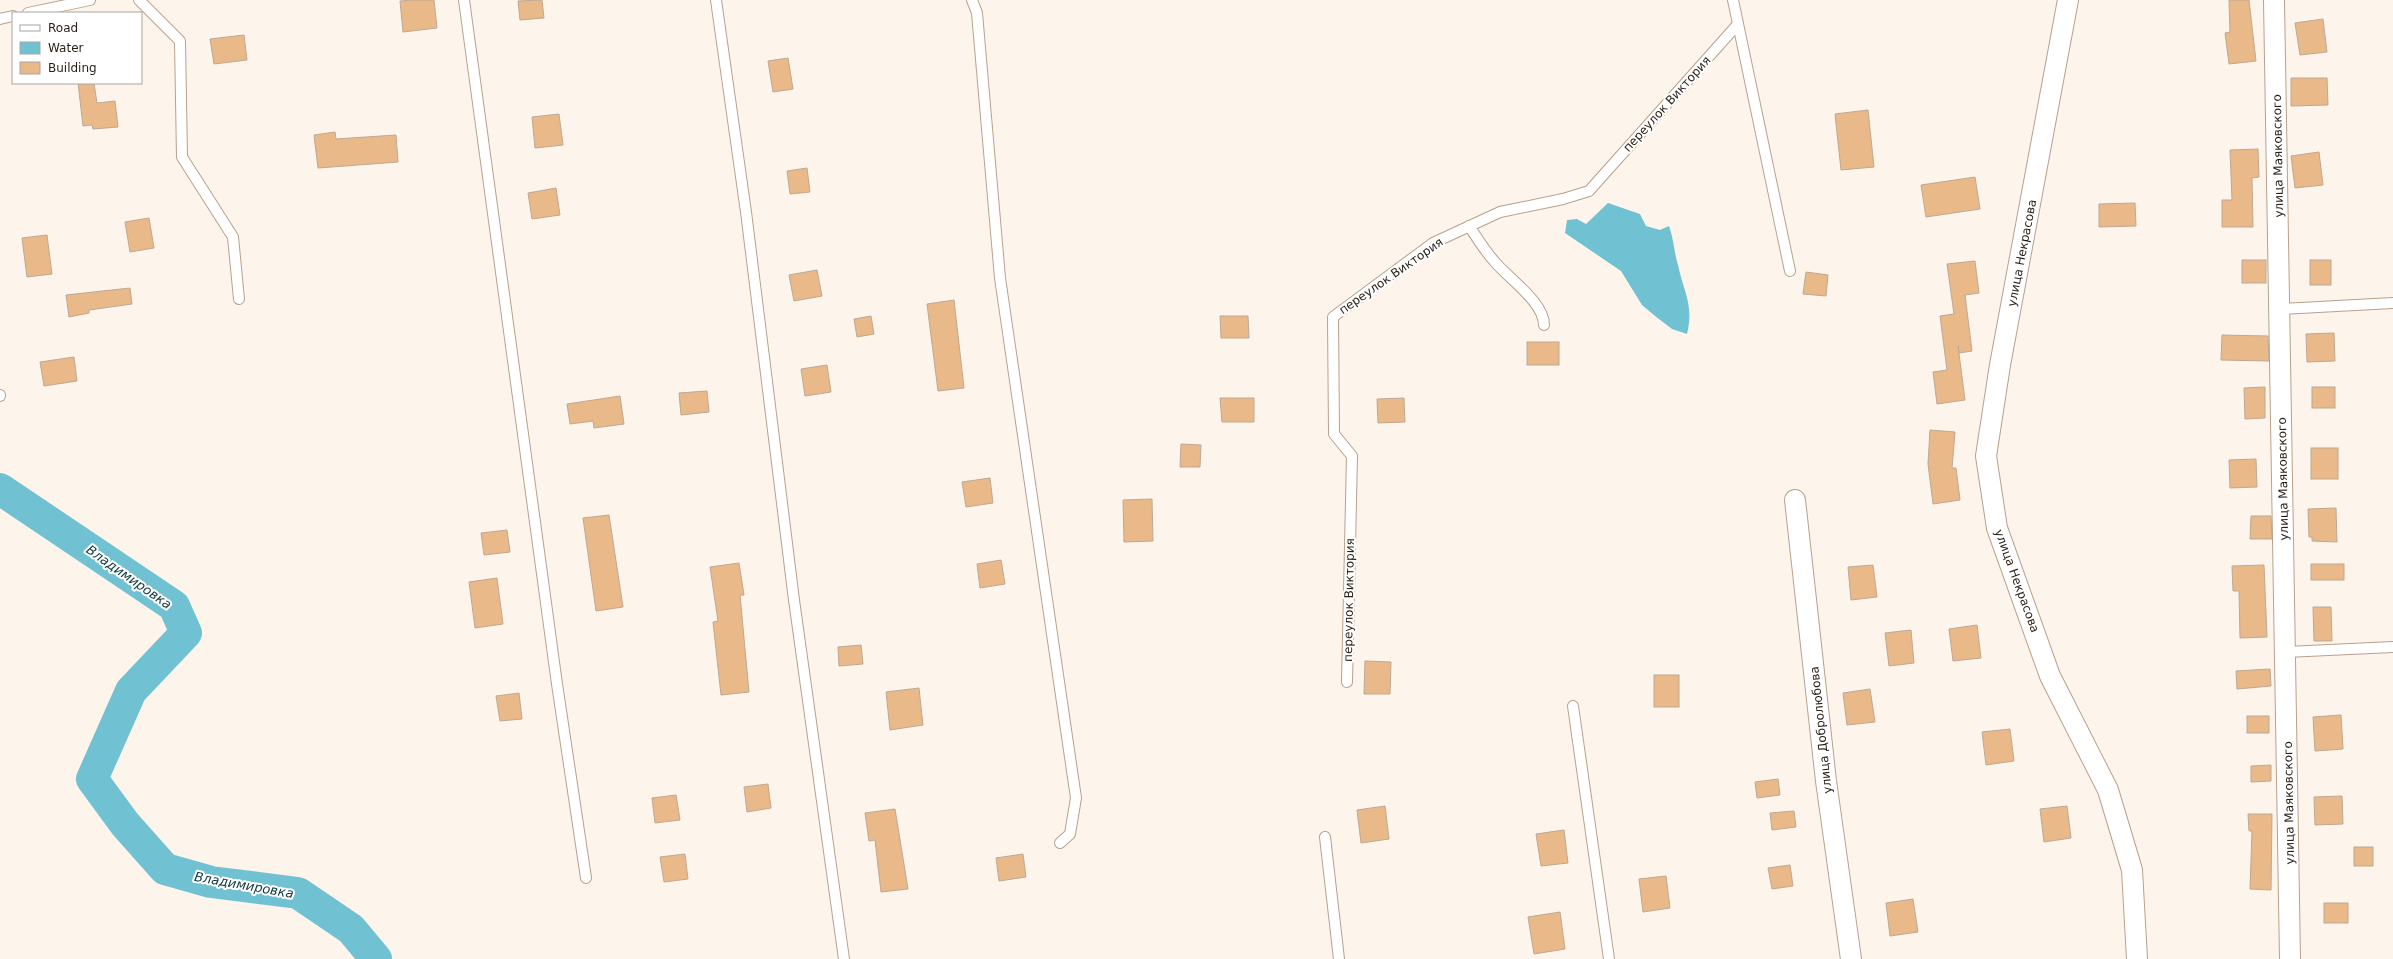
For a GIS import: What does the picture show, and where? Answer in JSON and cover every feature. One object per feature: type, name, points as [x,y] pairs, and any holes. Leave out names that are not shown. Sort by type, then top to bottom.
[{"type":"street","name":"улица Некрасова","points":[[2068,0],[2000,364],[1986,456],[1997,528],[2050,676],[2108,790],[2132,870],[2137,959]]},
{"type":"street","name":"улица Маяковского","points":[[2274,0],[2290,959]]},
{"type":"street","name":"улица Добролюбова","points":[[1795,500],[1826,781],[1851,959]]},
{"type":"lane","points":[[33,12],[90,0]]},
{"type":"lane","points":[[139,0],[180,41],[182,157],[233,237],[239,299]]},
{"type":"lane","points":[[464,0],[556,676],[586,878]]},
{"type":"lane","points":[[716,0],[746,212],[794,600],[844,959]]},
{"type":"lane","points":[[972,0],[977,13],[1000,278],[1076,798],[1070,834],[1060,843]]},
{"type":"lane","points":[[1734,0],[1790,271]]},
{"type":"lane","points":[[0,19],[12,16]]},
{"type":"lane","name":"переулок Виктория","points":[[1347,682],[1352,456],[1334,434],[1333,317],[1433,243],[1500,212],[1564,199],[1590,191],[1738,24]]},
{"type":"lane","points":[[1469,226],[1494,261],[1519,285],[1544,315],[1544,325]]},
{"type":"lane","points":[[2280,309],[2393,303]]},
{"type":"lane","points":[[2286,652],[2393,647]]},
{"type":"lane","points":[[1573,706],[1609,959]]},
{"type":"lane","points":[[1325,836],[1339,959]]},
{"type":"water","points":[[1608,203],[1640,214],[1646,226],[1660,230],[1669,226],[1689,307],[1689,324],[1687,334],[1672,329],[1655,316],[1642,305],[1621,271],[1565,233],[1567,220],[1577,219],[1586,224]]},
{"type":"building","points":[[434,0],[437,28],[403,32],[400,1]]},
{"type":"building","points":[[542,0],[544,18],[520,20],[518,1]]},
{"type":"building","points":[[2229,0],[2249,0],[2256,61],[2229,64],[2225,33],[2230,32]]},
{"type":"building","points":[[2323,19],[2327,52],[2300,55],[2295,23]]},
{"type":"building","points":[[244,35],[247,60],[214,64],[210,39]]},
{"type":"building","points":[[788,58],[793,89],[773,92],[768,61]]},
{"type":"building","points":[[2291,78],[2327,78],[2328,105],[2291,106]]},
{"type":"building","points":[[78,84],[94,84],[97,103],[115,101],[118,127],[93,129],[92,125],[83,126]]},
{"type":"building","points":[[1868,110],[1874,167],[1841,170],[1835,114]]},
{"type":"building","points":[[559,114],[563,145],[535,148],[532,117]]},
{"type":"building","points":[[335,132],[336,139],[396,135],[398,162],[318,168],[314,135]]},
{"type":"building","points":[[2258,149],[2259,177],[2252,178],[2253,227],[2222,227],[2222,200],[2232,200],[2230,150]]},
{"type":"building","points":[[2319,152],[2323,185],[2295,188],[2291,156]]},
{"type":"building","points":[[807,168],[810,192],[790,194],[787,171]]},
{"type":"building","points":[[1975,177],[1980,209],[1926,217],[1921,185]]},
{"type":"building","points":[[556,188],[560,215],[532,219],[528,193]]},
{"type":"building","points":[[2135,203],[2136,226],[2099,227],[2099,204]]},
{"type":"building","points":[[149,218],[154,248],[130,252],[125,222]]},
{"type":"building","points":[[47,235],[52,274],[27,277],[22,238]]},
{"type":"building","points":[[2242,260],[2266,260],[2266,283],[2242,283]]},
{"type":"building","points":[[2310,260],[2331,260],[2331,285],[2310,285]]},
{"type":"building","points":[[1975,261],[1979,293],[1965,295],[1972,351],[1959,353],[1958,346],[1965,400],[1937,404],[1933,372],[1947,370],[1940,316],[1954,314],[1947,264]]},
{"type":"building","points":[[817,270],[822,296],[794,301],[789,275]]},
{"type":"building","points":[[1806,272],[1828,275],[1826,296],[1803,294]]},
{"type":"building","points":[[130,288],[132,304],[89,310],[89,313],[69,317],[66,295]]},
{"type":"building","points":[[954,300],[964,388],[938,391],[927,304]]},
{"type":"building","points":[[871,316],[874,334],[857,337],[854,319]]},
{"type":"building","points":[[1220,316],[1248,316],[1249,338],[1221,338]]},
{"type":"building","points":[[2334,333],[2335,361],[2307,362],[2306,334]]},
{"type":"building","points":[[2222,335],[2268,336],[2269,361],[2221,360]]},
{"type":"building","points":[[1527,342],[1559,342],[1559,365],[1527,365]]},
{"type":"building","points":[[74,357],[77,381],[44,386],[40,362]]},
{"type":"building","points":[[827,365],[831,392],[805,396],[801,369]]},
{"type":"building","points":[[2265,387],[2265,418],[2245,419],[2244,388]]},
{"type":"building","points":[[2312,387],[2335,387],[2335,408],[2312,408]]},
{"type":"building","points":[[707,391],[709,412],[681,415],[679,393]]},
{"type":"building","points":[[620,396],[624,424],[594,428],[593,421],[570,424],[567,404]]},
{"type":"building","points":[[1220,398],[1254,398],[1254,422],[1222,422]]},
{"type":"building","points":[[1404,398],[1405,422],[1378,423],[1377,399]]},
{"type":"building","points":[[1930,430],[1955,432],[1952,468],[1956,468],[1960,500],[1933,504],[1928,464]]},
{"type":"building","points":[[1181,444],[1201,445],[1200,467],[1180,467]]},
{"type":"building","points":[[2311,448],[2338,448],[2338,479],[2311,479]]},
{"type":"building","points":[[2256,459],[2257,487],[2230,488],[2229,460]]},
{"type":"building","points":[[990,478],[993,503],[966,507],[962,482]]},
{"type":"building","points":[[1152,499],[1153,541],[1124,542],[1123,500]]},
{"type":"building","points":[[2336,508],[2337,542],[2312,541],[2312,537],[2309,537],[2308,509]]},
{"type":"building","points":[[609,515],[623,607],[596,611],[583,518]]},
{"type":"building","points":[[2251,516],[2271,516],[2272,539],[2250,539]]},
{"type":"building","points":[[507,530],[510,552],[484,555],[481,533]]},
{"type":"building","points":[[1001,560],[1005,584],[980,588],[977,564]]},
{"type":"building","points":[[739,563],[744,595],[740,595],[749,692],[721,695],[713,622],[718,621],[710,567]]},
{"type":"building","points":[[2311,564],[2344,564],[2344,580],[2311,580]]},
{"type":"building","points":[[1873,565],[1877,597],[1851,600],[1848,567]]},
{"type":"building","points":[[2264,565],[2267,637],[2240,638],[2239,591],[2233,591],[2232,566]]},
{"type":"building","points":[[497,578],[503,624],[475,628],[469,582]]},
{"type":"building","points":[[2313,607],[2331,607],[2332,641],[2314,641]]},
{"type":"building","points":[[1977,625],[1981,658],[1953,661],[1949,629]]},
{"type":"building","points":[[1911,630],[1914,663],[1889,666],[1885,633]]},
{"type":"building","points":[[861,645],[863,664],[839,666],[838,647]]},
{"type":"building","points":[[1365,661],[1391,662],[1390,694],[1364,694]]},
{"type":"building","points":[[2270,669],[2271,686],[2237,689],[2236,671]]},
{"type":"building","points":[[1654,675],[1679,675],[1679,707],[1654,707]]},
{"type":"building","points":[[919,688],[923,725],[890,730],[886,692]]},
{"type":"building","points":[[1870,689],[1875,722],[1847,725],[1843,693]]},
{"type":"building","points":[[519,693],[522,719],[500,721],[496,696]]},
{"type":"building","points":[[2341,715],[2343,749],[2315,751],[2313,717]]},
{"type":"building","points":[[2247,716],[2269,716],[2269,733],[2247,733]]},
{"type":"building","points":[[2010,729],[2014,761],[1986,765],[1982,732]]},
{"type":"building","points":[[2271,765],[2271,781],[2251,782],[2251,766]]},
{"type":"building","points":[[1778,779],[1780,795],[1757,798],[1755,782]]},
{"type":"building","points":[[768,784],[771,808],[747,812],[744,787]]},
{"type":"building","points":[[676,795],[680,820],[655,823],[652,798]]},
{"type":"building","points":[[2342,796],[2343,824],[2315,825],[2314,797]]},
{"type":"building","points":[[1385,806],[1389,839],[1361,843],[1357,810]]},
{"type":"building","points":[[2067,806],[2071,838],[2044,842],[2040,809]]},
{"type":"building","points":[[895,809],[908,889],[881,892],[875,840],[869,841],[865,813]]},
{"type":"building","points":[[1794,811],[1796,827],[1772,830],[1770,813]]},
{"type":"building","points":[[2248,814],[2272,814],[2271,890],[2250,889],[2252,831],[2249,831]]},
{"type":"building","points":[[1564,830],[1568,863],[1541,866],[1536,834]]},
{"type":"building","points":[[2354,847],[2373,847],[2373,866],[2354,866]]},
{"type":"building","points":[[685,854],[688,879],[664,882],[660,857]]},
{"type":"building","points":[[1023,854],[1026,877],[999,881],[996,858]]},
{"type":"building","points":[[1790,865],[1793,886],[1772,889],[1768,868]]},
{"type":"building","points":[[1666,876],[1670,908],[1643,912],[1639,879]]},
{"type":"building","points":[[1913,899],[1918,932],[1890,936],[1886,903]]},
{"type":"building","points":[[2324,903],[2348,903],[2348,923],[2324,923]]},
{"type":"building","points":[[1560,912],[1565,949],[1534,954],[1528,917]]},
{"type":"waterway","name":"Владимировка","points":[[0,489],[174,606],[186,633],[131,691],[92,779],[125,824],[165,869],[211,882],[298,893],[351,929],[376,959]]}]
